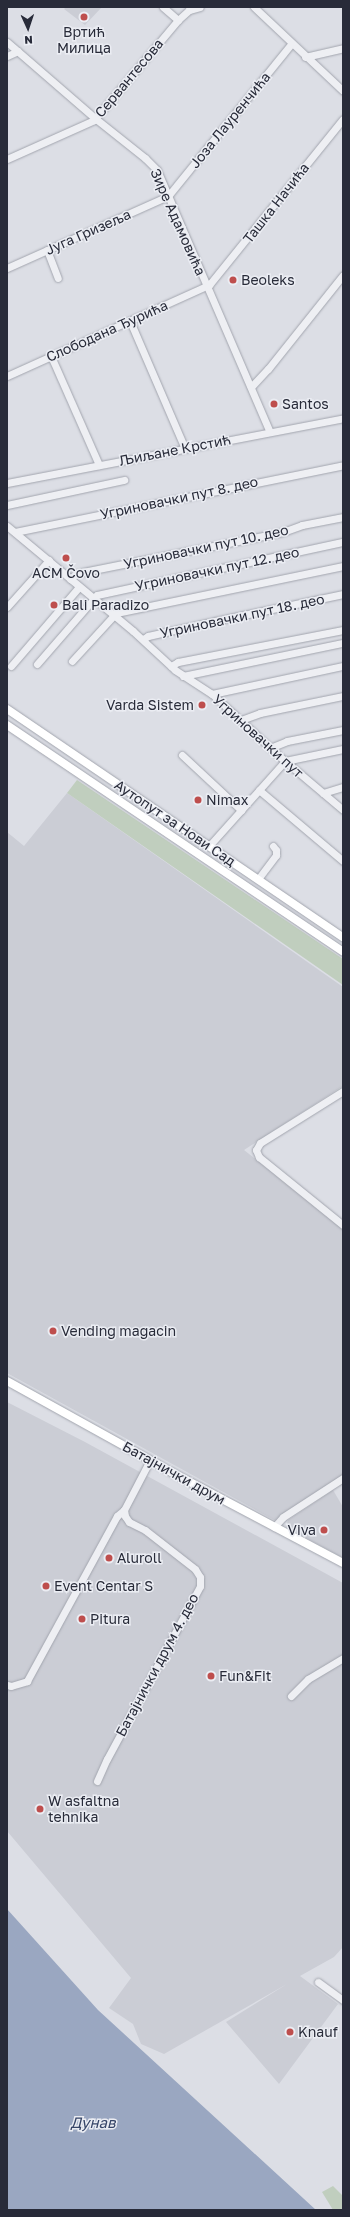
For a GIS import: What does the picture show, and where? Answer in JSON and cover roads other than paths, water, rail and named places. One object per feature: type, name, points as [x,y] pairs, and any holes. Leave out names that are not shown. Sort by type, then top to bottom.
[{"type":"main road","name":"Аутопут за Нови Сад","points":[[7,709],[343,937]]},
{"type":"main road","name":"Аутопут за Нови Сад","points":[[7,725],[343,952]]},
{"type":"main road","name":"Батајнички друм","points":[[7,1381],[150,1460],[343,1563]]},
{"type":"street","points":[[163,7],[178,20]]},
{"type":"street","name":"Сервантесова","points":[[7,159],[96,118],[178,20],[189,10],[200,7]]},
{"type":"street","points":[[254,7],[291,44],[343,92]]},
{"type":"street","name":"Зире Адамовића","points":[[7,42],[153,165],[161,178],[206,286],[270,432]]},
{"type":"street","name":"Јоза Лауренчића","points":[[168,196],[291,44]]},
{"type":"street","points":[[305,57],[343,48]]},
{"type":"street","points":[[7,56],[18,51]]},
{"type":"street","name":"Ташка Начића","points":[[206,286],[216,278],[343,119]]},
{"type":"street","name":"Југа Гризеља","points":[[7,268],[168,196]]},
{"type":"street","points":[[47,250],[58,278]]},
{"type":"street","points":[[251,387],[268,369],[343,275]]},
{"type":"street","name":"Слободана Ђурића","points":[[7,376],[206,286]]},
{"type":"street","points":[[130,320],[185,449]]},
{"type":"street","points":[[51,356],[99,465]]},
{"type":"street","name":"Љиљане Крстић","points":[[7,483],[343,418]]},
{"type":"street","name":"Угриновачки пут 8. део","points":[[15,532],[343,465]]},
{"type":"street","points":[[7,505],[124,480]]},
{"type":"street","name":"Угриновачки пут 10. део","points":[[70,579],[76,574],[82,572],[283,532],[302,525],[343,517]]},
{"type":"street","name":"Угриновачки пут","points":[[7,526],[49,560],[92,598],[114,614],[183,676],[212,694],[270,748],[343,810]]},
{"type":"street","name":"Угриновачки пут 12. део","points":[[92,598],[110,591],[343,542]]},
{"type":"street","points":[[7,607],[49,560]]},
{"type":"street","points":[[72,661],[114,614],[343,566]]},
{"type":"street","points":[[11,666],[79,587]]},
{"type":"street","name":"Угриновачки пут 18. део","points":[[143,639],[148,636],[343,594]]},
{"type":"street","points":[[37,664],[92,598]]},
{"type":"street","points":[[171,666],[178,662],[343,630]]},
{"type":"street","points":[[183,676],[343,643]]},
{"type":"street","points":[[212,694],[343,666]]},
{"type":"street","points":[[241,720],[246,716],[343,696]]},
{"type":"street","points":[[270,748],[287,741],[343,730]]},
{"type":"street","points":[[209,846],[285,761],[343,749]]},
{"type":"street","points":[[182,755],[241,810]]},
{"type":"street","points":[[323,793],[343,787]]},
{"type":"street","points":[[259,790],[343,861]]},
{"type":"street","points":[[258,879],[276,855],[276,850],[273,846]]},
{"type":"street","points":[[343,1091],[260,1143],[256,1150],[259,1157],[343,1225]]},
{"type":"street","points":[[7,1685],[18,1685],[27,1681],[116,1516],[124,1510],[150,1460]]},
{"type":"street","points":[[274,1527],[283,1517],[343,1478]]},
{"type":"street","name":"Батајнички друм 4. део","points":[[96,1781],[200,1586],[200,1577],[195,1569],[145,1530],[129,1522],[125,1516],[124,1510]]},
{"type":"street","points":[[291,1696],[308,1679],[343,1658]]},
{"type":"street","points":[[318,1982],[343,2000]]},
{"type":"water","name":"Дунав","points":[[7,1909],[98,2010],[316,2210],[7,2210]]},
{"type":"place","name":"Вртић Милица","points":[[84,17]]},
{"type":"place","name":"Beoleks","points":[[233,280]]},
{"type":"place","name":"Santos","points":[[274,404]]},
{"type":"place","name":"ACM Čovo","points":[[66,558]]},
{"type":"place","name":"Bali Paradizo","points":[[54,605]]},
{"type":"place","name":"Varda Sistem","points":[[202,705]]},
{"type":"place","name":"Nimax","points":[[198,800]]},
{"type":"place","name":"Vending magacin","points":[[53,1331]]},
{"type":"place","name":"Viva","points":[[324,1530]]},
{"type":"place","name":"Aluroll","points":[[109,1558]]},
{"type":"place","name":"Event Centar S","points":[[46,1586]]},
{"type":"place","name":"Pitura","points":[[82,1619]]},
{"type":"place","name":"Fun&Fit","points":[[211,1676]]},
{"type":"place","name":"W asfaltna tehnika","points":[[40,1809]]},
{"type":"place","name":"Knauf","points":[[290,2032]]}]
